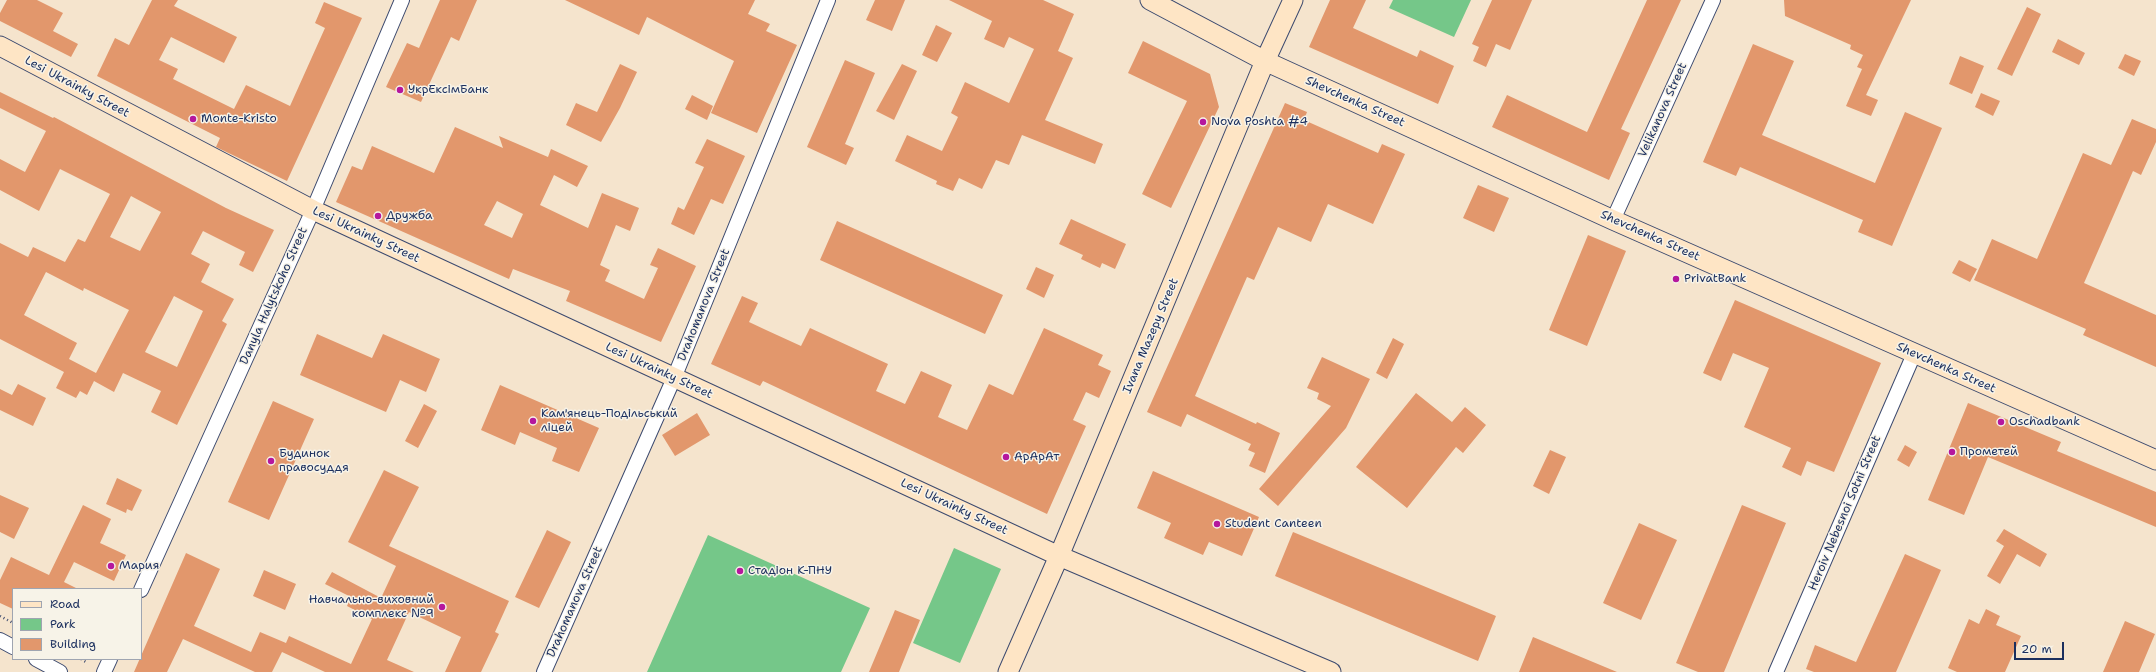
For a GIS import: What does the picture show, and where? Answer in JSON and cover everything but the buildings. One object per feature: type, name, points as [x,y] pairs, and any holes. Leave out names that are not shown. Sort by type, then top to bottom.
[{"type":"street","name":"Danyla Halytskoho Street","points":[[142,588],[313,210],[402,0]]},
{"type":"street","name":"Drahomanova Street","points":[[544,672],[674,378],[828,0]]},
{"type":"street","name":"Shevchenka Street","points":[[1150,0],[1265,61],[1614,220],[2156,460]]},
{"type":"street","name":"Ivana Mazepy Street","points":[[1008,672],[1059,556],[1265,61],[1293,0]]},
{"type":"street","name":"Velikanova Street","points":[[1614,220],[1713,0]]},
{"type":"street","name":"Lesi Ukrainky Street","points":[[0,46],[313,210],[1059,556],[1331,672]]},
{"type":"street","name":"Heroiv Nebesnoi Sotni Street","points":[[1776,672],[1914,354]]},
{"type":"street","points":[[0,640],[12,646]]},
{"type":"street","points":[[38,660],[60,672]]},
{"type":"street","points":[[104,672],[110,660]]},
{"type":"path","points":[[0,616],[12,622]]},
{"type":"green space","points":[[1393,0],[1471,0],[1454,37],[1389,8]]},
{"type":"green space","name":"Стадіон К-ПНУ","points":[[708,535],[870,608],[841,672],[647,672]]},
{"type":"green space","points":[[954,548],[1001,569],[960,663],[913,643]]},
{"type":"place","name":"УкрЕксімБанк","points":[[400,90]]},
{"type":"place","name":"Monte-Kristo","points":[[193,119]]},
{"type":"place","name":"Nova Poshta #4","points":[[1203,122]]},
{"type":"place","name":"Дружба","points":[[378,216]]},
{"type":"place","name":"PrivatBank","points":[[1676,279]]},
{"type":"place","name":"Кам'янець-Подільський ліцей","points":[[533,421]]},
{"type":"place","name":"Oschadbank","points":[[2001,422]]},
{"type":"place","name":"Прометей","points":[[1952,452]]},
{"type":"place","name":"АрАрАт","points":[[1006,457]]},
{"type":"place","name":"Будинок правосуддя","points":[[271,461]]},
{"type":"place","name":"Student Canteen","points":[[1217,524]]},
{"type":"place","name":"Мария","points":[[111,566]]},
{"type":"place","name":"Стадіон К-ПНУ","points":[[740,571]]},
{"type":"place","name":"Навчально-виховний комплекс №9","points":[[442,607]]}]
